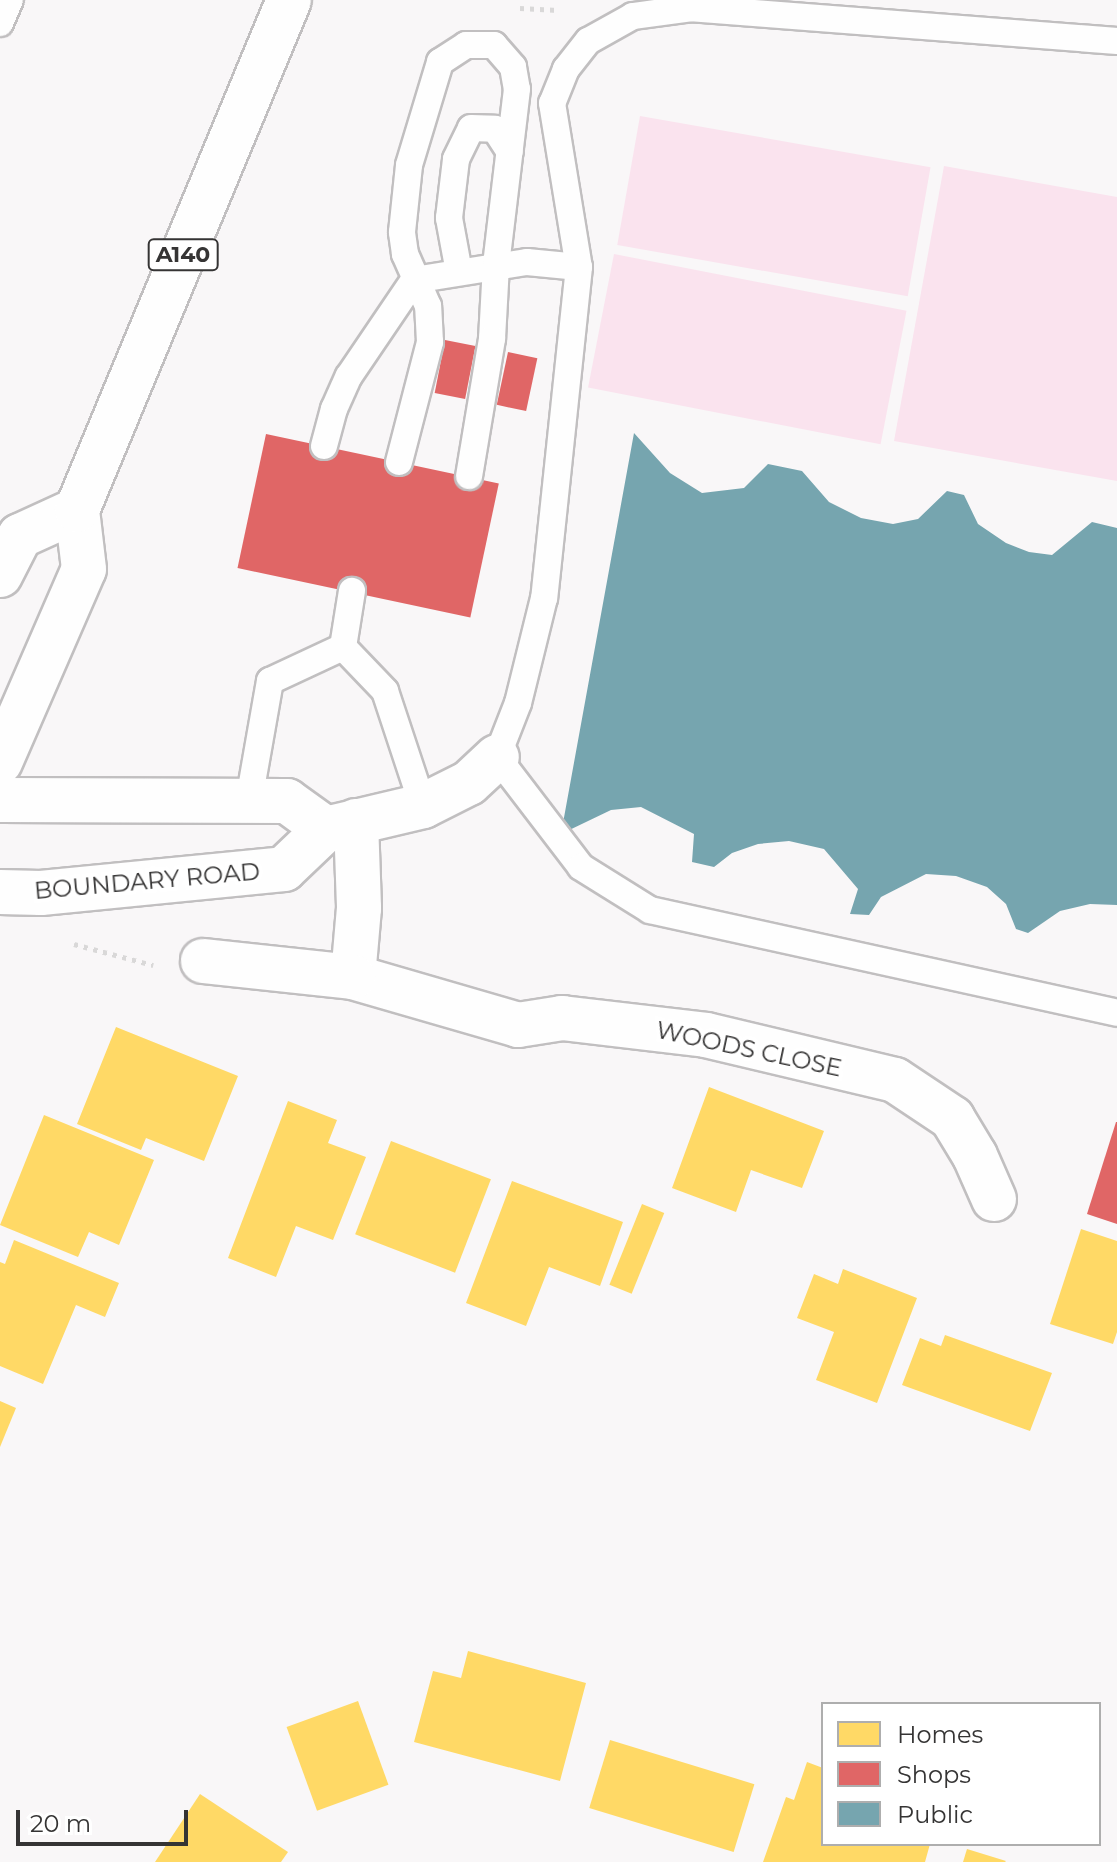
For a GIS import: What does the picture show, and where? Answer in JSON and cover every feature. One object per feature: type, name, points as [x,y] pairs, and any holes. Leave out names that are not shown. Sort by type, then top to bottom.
[{"type":"main road","name":"A140","points":[[0,762],[84,569],[77,510],[289,0]]},
{"type":"main road","points":[[0,575],[20,536],[77,510]]},
{"type":"main road","points":[[0,800],[287,801],[341,825],[423,806],[469,783],[497,757]]},
{"type":"main road","points":[[341,825],[359,908],[353,977]]},
{"type":"main road","name":"BOUNDARY ROAD","points":[[0,892],[41,893],[284,869],[341,825]]},
{"type":"main road","name":"WOODS CLOSE","points":[[203,961],[353,977],[518,1025],[562,1018],[706,1035],[895,1080],[952,1118],[975,1156],[994,1199]]},
{"type":"lane","points":[[0,23],[10,0]]},
{"type":"lane","points":[[1117,41],[692,8],[633,16],[588,41],[566,69],[552,103],[579,267],[544,598],[518,703],[497,757],[581,867],[650,910],[1117,1013]]},
{"type":"lane","points":[[399,462],[430,342],[428,306],[414,280],[402,232],[409,165],[440,62],[466,45],[494,45],[513,67],[517,89],[496,265],[492,339],[469,476]]},
{"type":"lane","points":[[459,272],[449,218],[456,159],[471,128],[495,129],[510,152]]},
{"type":"lane","points":[[324,446],[334,409],[349,376],[414,280],[527,262],[579,267]]},
{"type":"lane","points":[[343,647],[352,591]]},
{"type":"lane","points":[[249,800],[270,681],[343,647]]},
{"type":"lane","points":[[343,647],[385,691],[423,806]]},
{"type":"path","points":[[61,941],[184,973],[203,961]]},
{"type":"shaded area","points":[[640,116],[931,167],[908,296],[617,245]]},
{"type":"shaded area","points":[[944,166],[1117,197],[1117,481],[894,441]]},
{"type":"shaded area","points":[[614,254],[907,311],[881,444],[588,388]]},
{"type":"building: Homes","points":[[116,1027],[238,1076],[204,1161],[146,1138],[141,1150],[77,1124]]},
{"type":"building: Homes","points":[[709,1087],[824,1131],[802,1188],[751,1170],[736,1212],[672,1188]]},
{"type":"building: Homes","points":[[288,1101],[337,1120],[328,1143],[366,1157],[333,1240],[296,1226],[276,1277],[228,1258]]},
{"type":"building: Homes","points":[[44,1115],[154,1160],[119,1245],[89,1232],[78,1257],[0,1225]]},
{"type":"building: Homes","points":[[391,1141],[491,1179],[455,1273],[355,1234]]},
{"type":"building: Homes","points":[[512,1181],[623,1222],[600,1286],[549,1267],[526,1326],[466,1303]]},
{"type":"building: Homes","points":[[642,1204],[664,1213],[632,1294],[609,1285]]},
{"type":"building: Homes","points":[[1081,1229],[1117,1241],[1117,1332],[1113,1344],[1050,1324]]},
{"type":"building: Homes","points":[[14,1240],[119,1283],[105,1317],[76,1305],[43,1384],[0,1366],[0,1262],[5,1264]]},
{"type":"building: Homes","points":[[843,1269],[917,1298],[877,1403],[816,1380],[834,1332],[797,1318],[814,1274],[838,1284]]},
{"type":"building: Homes","points":[[945,1335],[1052,1373],[1030,1431],[902,1385],[920,1338],[941,1346]]},
{"type":"building: Homes","points":[[0,1401],[16,1408],[0,1447]]},
{"type":"building: Homes","points":[[468,1651],[586,1683],[560,1781],[414,1742],[433,1671],[461,1678]]},
{"type":"building: Homes","points":[[358,1701],[388,1785],[317,1811],[287,1727]]},
{"type":"building: Homes","points":[[610,1740],[754,1784],[734,1852],[589,1808]]},
{"type":"building: Homes","points":[[807,1762],[821,1767],[821,1846],[929,1846],[925,1862],[763,1862],[786,1797],[794,1800]]},
{"type":"building: Homes","points":[[200,1794],[288,1852],[281,1862],[155,1862]]},
{"type":"building: Homes","points":[[967,1849],[1006,1861],[963,1862]]},
{"type":"building: Shops","points":[[445,340],[475,346],[465,399],[435,393]]},
{"type":"building: Shops","points":[[508,352],[537,358],[526,411],[497,405]]},
{"type":"building: Shops","points":[[266,434],[499,483],[470,617],[238,568]]},
{"type":"building: Shops","points":[[1117,1122],[1117,1224],[1087,1214]]},
{"type":"building: Public","points":[[634,433],[670,473],[702,493],[744,488],[768,464],[802,471],[829,502],[861,518],[893,524],[918,519],[947,491],[964,495],[978,524],[1006,543],[1029,552],[1052,555],[1092,522],[1117,528],[1117,905],[1090,904],[1060,911],[1028,933],[1016,929],[1006,904],[987,887],[956,876],[926,874],[881,897],[869,915],[850,914],[858,889],[824,849],[789,841],[758,844],[732,853],[714,867],[692,862],[694,834],[641,807],[611,810],[561,834]]}]
